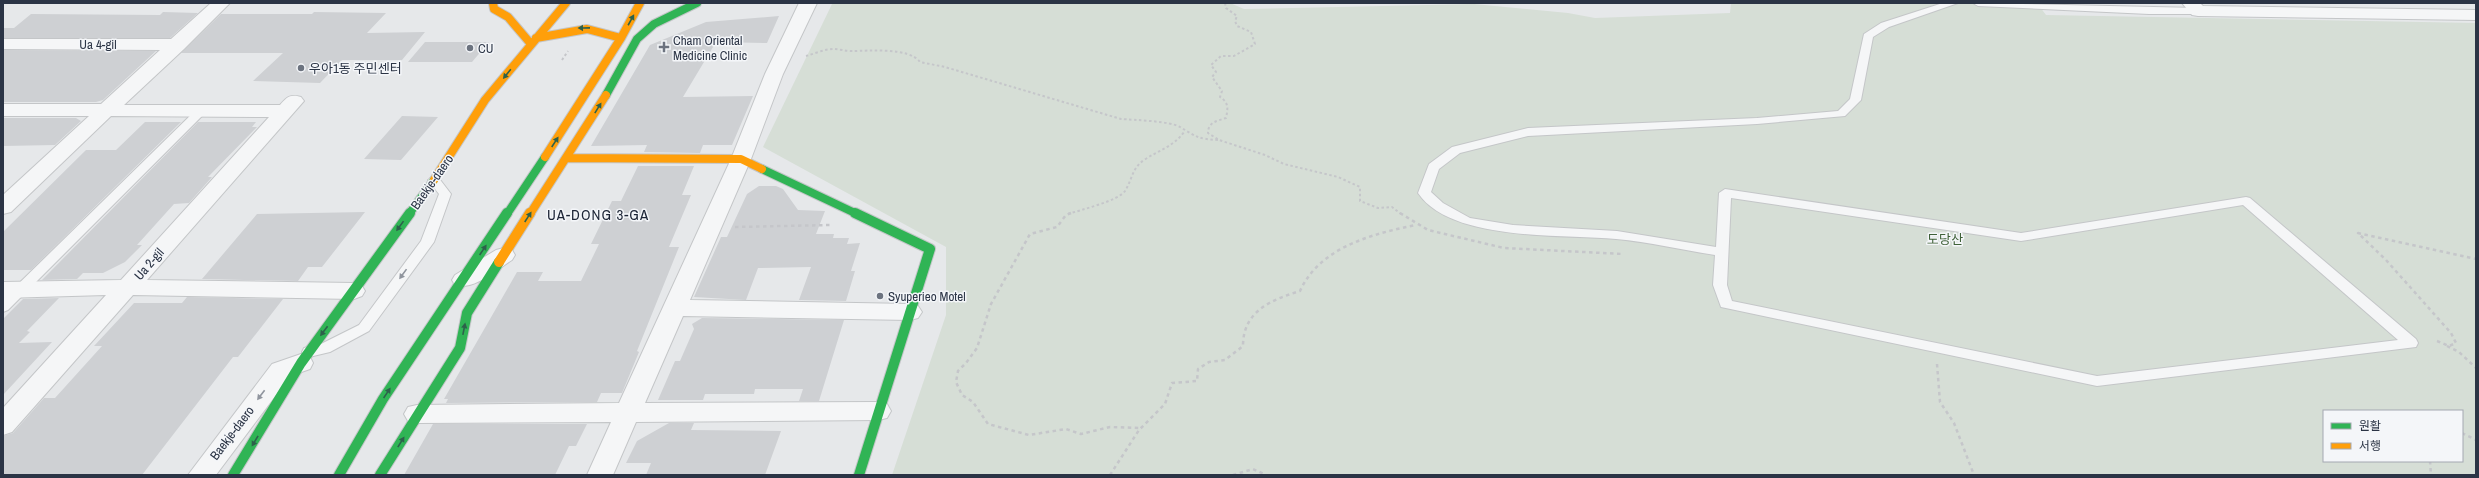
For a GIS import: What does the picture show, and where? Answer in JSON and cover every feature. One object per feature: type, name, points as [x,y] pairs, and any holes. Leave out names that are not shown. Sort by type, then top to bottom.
[{"type":"street","points":[[3,207],[178,45],[221,3]]},
{"type":"street","points":[[493,3],[494,9],[510,15],[517,21],[521,36],[534,41],[568,29],[593,28],[621,38]]},
{"type":"street","name":"Baekje-daero","points":[[233,475],[305,357],[434,180],[485,100],[566,3]]},
{"type":"street","points":[[339,475],[383,399],[462,291],[621,38],[640,3]]},
{"type":"street","points":[[380,475],[460,348],[467,313],[612,86],[637,39],[654,24],[697,3]]},
{"type":"street","points":[[600,475],[629,414],[741,159],[774,74],[808,3]]},
{"type":"street","points":[[2194,7],[2476,15]]},
{"type":"street","name":"Ua 4-gil","points":[[11,44],[178,45]]},
{"type":"street","points":[[577,108],[612,86]]},
{"type":"street","name":"Ua 2-gil","points":[[3,425],[129,287],[289,106],[202,110]]},
{"type":"street","points":[[577,108],[585,128]]},
{"type":"street","points":[[3,110],[202,110]]},
{"type":"street","points":[[566,158],[741,159],[930,250],[859,475]]},
{"type":"street","points":[[3,185],[28,184]]},
{"type":"street","points":[[462,291],[504,255]]},
{"type":"street","points":[[12,290],[129,287],[354,291]]},
{"type":"street","points":[[462,291],[467,313]]},
{"type":"street","points":[[675,308],[910,312]]},
{"type":"street","name":"Baekje-daero","points":[[200,475],[281,370],[305,357]]},
{"type":"street","points":[[418,414],[629,414],[878,411]]},
{"type":"lane","points":[[1721,252],[1617,235],[1513,229],[1467,220],[1439,206],[1424,193],[1433,167],[1456,150],[1528,132],[1756,121],[1841,114],[1855,100],[1868,36],[1885,25],[1953,3]]},
{"type":"lane","points":[[1978,3],[2149,11],[2194,7]]},
{"type":"lane","points":[[3,307],[12,290],[202,110]]},
{"type":"lane","points":[[305,357],[364,328],[427,242],[444,194],[434,180]]},
{"type":"lane","points":[[1725,194],[2021,237],[2246,201],[2411,344],[2097,381],[1726,304],[1720,285],[1721,252],[1725,194]]},
{"type":"path","points":[[1219,140],[1208,133],[1208,128],[1212,123],[1226,118],[1228,107],[1226,101],[1220,97],[1222,91],[1221,87],[1215,83],[1212,77],[1216,72],[1211,65],[1219,56],[1226,53],[1234,56],[1244,48],[1255,44],[1251,32],[1237,26],[1235,21],[1237,16],[1226,8],[1225,3]]},
{"type":"path","points":[[774,74],[810,54],[832,49],[852,51],[885,50],[917,58],[920,62],[945,67],[1121,119],[1143,120],[1180,127],[1184,132],[1198,138],[1219,140],[1265,155],[1284,164],[1338,176],[1360,187],[1360,201],[1378,208],[1392,207],[1417,225],[1392,230],[1340,248],[1304,278],[1300,291],[1281,297],[1248,320],[1242,334],[1243,346],[1225,360],[1209,362],[1198,370],[1197,381],[1172,383],[1172,394],[1162,409],[1140,428],[1110,475]]},
{"type":"path","points":[[1140,428],[1121,425],[1090,430],[1081,434],[1066,429],[1028,435],[988,424],[973,402],[962,394],[956,382],[958,370],[970,361],[982,341],[983,325],[991,305],[1016,254],[1030,234],[1057,227],[1066,215],[1104,202],[1124,192],[1135,168],[1144,160],[1176,143],[1184,132]]},
{"type":"path","points":[[711,228],[833,224]]},
{"type":"path","points":[[2476,259],[2370,234],[2358,233],[2386,260],[2451,333],[2456,343],[2449,346],[2437,341],[2459,352],[2476,368]]},
{"type":"path","points":[[1935,348],[1940,402],[1954,423],[1974,475]]},
{"type":"path","points":[[2463,434],[2476,440]]},
{"type":"path","points":[[2430,462],[2431,475]]},
{"type":"path","points":[[1233,475],[1252,468],[1266,475]]},
{"type":"green space","name":"도당산","points":[[842,3],[1230,3],[1244,9],[1474,4],[1568,13],[1595,18],[1730,13],[1731,3],[2037,3],[2046,15],[2476,23],[2476,475],[892,475],[946,315],[946,247],[763,147],[832,4]]},
{"type":"building","points":[[163,12],[198,13],[170,38],[3,38],[3,28],[14,28],[31,14],[160,15]]},
{"type":"building","points":[[314,12],[386,13],[367,33],[425,32],[402,60],[342,60],[320,83],[253,81],[283,53],[181,53],[221,14],[312,14]]},
{"type":"building","points":[[779,16],[767,43],[716,42],[683,97],[753,96],[732,145],[703,145],[700,153],[644,152],[647,145],[591,146],[650,45],[706,22]]},
{"type":"building","points":[[425,42],[489,42],[472,62],[408,62]]},
{"type":"building","points":[[3,50],[156,51],[103,100],[96,102],[3,102]]},
{"type":"building","points":[[402,116],[438,117],[401,160],[364,159]]},
{"type":"building","points":[[3,118],[76,118],[81,121],[55,145],[3,146]]},
{"type":"building","points":[[145,122],[181,122],[31,270],[3,270],[3,232],[86,150],[116,150]]},
{"type":"building","points":[[198,122],[256,122],[252,127],[257,127],[208,177],[212,177],[189,203],[174,204],[137,245],[142,245],[125,262],[103,273],[83,273],[77,279],[42,280]]},
{"type":"building","points":[[638,166],[694,166],[682,195],[691,195],[669,247],[679,247],[637,351],[639,352],[622,393],[601,393],[597,402],[446,403],[448,399],[444,399],[517,272],[543,272],[538,281],[581,281],[599,244],[591,244],[612,201],[621,201]]},
{"type":"building","points":[[759,186],[776,186],[783,189],[798,210],[825,211],[816,234],[834,234],[833,238],[849,238],[847,244],[860,243],[851,271],[855,271],[846,301],[799,300],[811,267],[758,268],[746,300],[694,297],[721,237],[727,237],[747,194]]},
{"type":"building","points":[[365,212],[322,267],[308,267],[298,281],[202,279],[257,214]]},
{"type":"building","points":[[187,297],[283,299],[238,357],[233,357],[142,475],[3,475],[3,436],[13,433],[44,398],[55,398],[102,346],[94,346],[134,303],[182,303]]},
{"type":"building","points":[[59,298],[27,331],[30,332],[19,343],[52,342],[3,395],[3,319],[23,299]]},
{"type":"building","points":[[702,318],[844,320],[819,401],[799,401],[803,389],[755,389],[754,394],[705,394],[703,400],[658,400],[675,361],[680,361],[694,329],[692,324]]},
{"type":"building","points":[[669,423],[694,423],[691,430],[781,431],[765,475],[646,475],[651,463],[626,463],[637,441]]},
{"type":"building","points":[[433,424],[587,424],[576,446],[569,446],[555,475],[404,475]]},
{"type":"traffic: fast","points":[[606,95],[637,39],[654,24],[697,3]]},
{"type":"traffic: fast","points":[[339,475],[383,399],[545,157]]},
{"type":"traffic: fast","points":[[762,169],[930,249],[859,475]]},
{"type":"traffic: fast","points":[[233,475],[301,363],[434,180]]},
{"type":"traffic: fast","points":[[380,475],[460,348],[467,313],[499,262]]},
{"type":"traffic: slow","points":[[493,3],[494,9],[508,17],[525,39],[531,44]]},
{"type":"traffic: slow","points":[[434,180],[485,100],[566,3]]},
{"type":"traffic: slow","points":[[545,157],[621,38],[640,3]]},
{"type":"traffic: slow","points":[[536,38],[587,29],[621,38]]},
{"type":"traffic: slow","points":[[499,262],[606,95]]},
{"type":"traffic: slow","points":[[566,158],[741,159],[762,169]]},
{"type":"place","name":"Cham Oriental Medicine Clinic","points":[[664,47]]},
{"type":"place","name":"CU","points":[[470,48]]},
{"type":"place","name":"우아1동 주민센터","points":[[301,68]]},
{"type":"place","name":"Syuperieo Motel","points":[[880,296]]},
{"type":"district","name":"UA-DONG 3-GA","points":[[598,214]]}]
